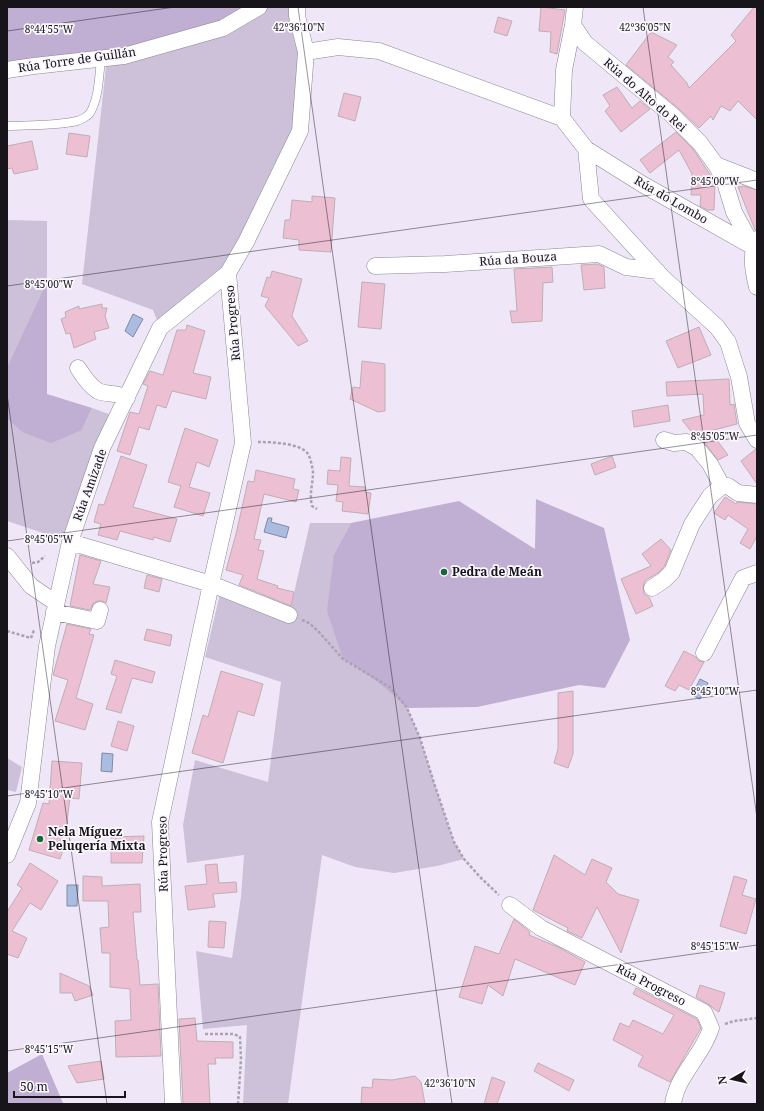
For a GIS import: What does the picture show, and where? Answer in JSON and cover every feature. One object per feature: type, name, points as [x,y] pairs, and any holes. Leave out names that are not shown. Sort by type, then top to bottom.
[{"type":"street","name":"Rúa Torre de Guillán","points":[[7,70],[124,56],[223,28],[259,7]]},
{"type":"street","name":"Rúa Progreso","points":[[173,1104],[160,822],[243,443],[228,273],[246,242],[300,131],[306,52],[297,16],[297,7]]},
{"type":"street","points":[[562,118],[564,70],[575,7]]},
{"type":"street","name":"Rúa do Alto do Rei","points":[[573,25],[585,43],[672,115],[700,143],[724,179],[734,212],[756,245]]},
{"type":"street","points":[[306,52],[338,47],[379,51],[562,118],[586,149],[591,199],[657,271],[717,327],[728,342],[739,377],[747,423],[757,440]]},
{"type":"street","name":"Rúa do Lombo","points":[[586,149],[642,184],[756,245]]},
{"type":"street","points":[[716,165],[757,181]]},
{"type":"street","points":[[756,245],[752,263],[757,287]]},
{"type":"street","name":"Rúa da Bouza","points":[[376,266],[460,263],[599,254],[626,267],[657,271]]},
{"type":"street","name":"Rúa Amizade","points":[[7,855],[28,803],[47,646],[70,542],[102,448],[160,328],[228,273]]},
{"type":"street","points":[[78,368],[98,391],[120,394],[127,398]]},
{"type":"street","points":[[664,440],[674,443],[686,442],[697,448],[710,464],[722,486]]},
{"type":"street","points":[[652,588],[664,580],[672,572],[692,524],[710,496],[722,486],[728,486],[738,493],[757,495]]},
{"type":"street","points":[[70,542],[211,584],[289,616]]},
{"type":"street","points":[[7,556],[31,586],[55,611],[97,621],[100,610]]},
{"type":"street","points":[[704,653],[743,578],[757,572]]},
{"type":"street","name":"Rúa Progreso","points":[[510,905],[541,928],[704,1012],[711,1028]]},
{"type":"street","points":[[672,1104],[674,1093],[708,1038],[711,1028]]},
{"type":"lane","points":[[7,126],[79,121],[89,114],[95,101],[101,59]]},
{"type":"path","points":[[243,443],[277,443],[298,447],[308,453],[313,473],[310,497],[312,506],[317,509]]},
{"type":"path","points":[[7,631],[31,638],[39,617],[55,611]]},
{"type":"path","points":[[289,616],[309,623],[331,644],[343,659],[392,688],[407,708],[420,738],[454,842],[464,859],[481,878],[510,905]]},
{"type":"path","points":[[711,1028],[734,1021],[757,1018]]},
{"type":"path","points":[[205,1034],[234,1034],[240,1037],[241,1058],[238,1104]]},
{"type":"shaded area","points":[[7,7],[259,7],[223,28],[7,72]]},
{"type":"shaded area","points":[[259,7],[297,7],[306,52],[300,131],[228,273],[160,328],[153,310],[82,284],[107,58]]},
{"type":"shaded area","points":[[7,220],[47,221],[47,281],[7,367]]},
{"type":"shaded area","points":[[47,281],[47,394],[92,408],[82,430],[51,443],[22,432],[7,419],[7,367]]},
{"type":"shaded area","points":[[92,408],[117,417],[70,542],[7,521],[7,419],[22,432],[82,430]]},
{"type":"shaded area","points":[[536,499],[604,528],[630,640],[605,688],[579,685],[477,707],[407,708],[377,681],[343,659],[327,611],[334,554],[351,523],[459,501],[535,549]]},
{"type":"shaded area","points":[[310,523],[351,523],[334,554],[343,659],[391,688],[407,708],[420,738],[454,842],[464,859],[437,866],[394,873],[355,867],[322,855],[288,1104],[243,1104],[247,1025],[203,1029],[196,951],[232,958],[241,897],[244,855],[187,863],[183,825],[195,760],[268,782],[281,682],[205,657],[220,594],[289,615]]},
{"type":"shaded area","points":[[7,758],[22,767],[16,792],[7,790]]},
{"type":"shaded area","points":[[42,1054],[63,1103],[7,1104],[7,1073]]},
{"type":"water","points":[[133,314],[143,319],[133,337],[125,331]]},
{"type":"water","points":[[268,518],[272,518],[271,522],[289,527],[286,538],[264,532]]},
{"type":"water","points":[[700,679],[708,683],[700,699],[692,695]]},
{"type":"water","points":[[102,753],[113,754],[112,772],[101,771]]},
{"type":"water","points":[[67,885],[78,885],[77,906],[67,906]]},
{"type":"building","points":[[541,7],[565,10],[557,54],[550,52],[551,32],[539,31]]},
{"type":"building","points":[[754,7],[757,7],[757,120],[738,101],[730,111],[721,106],[713,120],[711,116],[699,128],[678,108],[626,65],[651,32],[677,45],[668,57],[674,62],[671,65],[687,83],[689,88],[736,41],[731,35]]},
{"type":"building","points":[[498,17],[512,21],[507,36],[494,32]]},
{"type":"building","points":[[617,87],[632,108],[640,101],[650,109],[621,132],[605,111],[610,106],[603,95]]},
{"type":"building","points":[[344,93],[361,97],[355,121],[338,116]]},
{"type":"building","points":[[676,132],[693,149],[715,182],[714,210],[707,210],[700,206],[701,195],[691,195],[692,174],[679,150],[650,173],[640,160]]},
{"type":"building","points":[[69,133],[90,136],[87,157],[66,154]]},
{"type":"building","points":[[32,141],[38,169],[14,174],[12,168],[7,169],[7,146]]},
{"type":"building","points":[[744,186],[757,190],[757,230],[755,230],[738,187]]},
{"type":"building","points":[[312,196],[335,198],[331,252],[299,250],[299,240],[283,238],[285,220],[290,220],[292,200],[312,202]]},
{"type":"building","points":[[597,264],[604,267],[605,288],[584,290],[581,265]]},
{"type":"building","points":[[552,267],[553,282],[543,283],[542,321],[512,323],[510,311],[517,311],[514,269]]},
{"type":"building","points":[[272,271],[302,279],[292,316],[308,341],[298,346],[265,306],[269,298],[261,296],[267,277],[270,278]]},
{"type":"building","points":[[362,282],[385,284],[381,329],[358,327]]},
{"type":"building","points":[[102,304],[102,308],[107,308],[105,316],[109,328],[94,332],[96,339],[74,348],[70,333],[66,334],[61,319],[66,317],[65,312],[79,306],[79,309]]},
{"type":"building","points":[[187,325],[205,331],[193,373],[211,377],[206,399],[172,391],[166,408],[157,405],[149,430],[139,427],[130,455],[117,451],[130,412],[139,414],[148,386],[143,384],[150,371],[163,375],[177,330],[186,330]]},
{"type":"building","points":[[699,327],[711,355],[678,368],[666,341]]},
{"type":"building","points":[[362,361],[385,364],[385,411],[378,412],[350,399],[353,387],[360,388]]},
{"type":"building","points":[[729,379],[730,405],[734,404],[737,424],[710,431],[728,455],[718,460],[704,442],[694,435],[682,420],[704,415],[703,394],[667,396],[666,382]]},
{"type":"building","points":[[668,405],[670,421],[634,427],[632,411]]},
{"type":"building","points":[[185,428],[218,440],[209,467],[197,462],[189,487],[210,493],[203,516],[174,507],[181,486],[168,482]]},
{"type":"building","points":[[757,449],[757,484],[741,461]]},
{"type":"building","points":[[121,456],[147,465],[133,507],[177,519],[170,542],[154,537],[153,540],[120,531],[117,540],[98,535],[101,524],[94,522],[99,504],[104,505]]},
{"type":"building","points":[[612,456],[616,467],[595,475],[591,464]]},
{"type":"building","points":[[341,457],[351,458],[349,486],[365,487],[365,492],[371,493],[368,514],[342,511],[343,502],[336,501],[338,485],[327,484],[328,470],[340,471]]},
{"type":"building","points":[[256,470],[295,479],[293,489],[299,490],[296,502],[264,494],[254,539],[261,540],[258,550],[264,551],[257,579],[278,586],[277,588],[294,592],[291,606],[239,585],[243,575],[226,570],[248,481],[254,482]]},
{"type":"building","points":[[725,497],[736,504],[737,502],[757,504],[757,536],[750,549],[740,543],[748,529],[728,515],[725,520],[714,513]]},
{"type":"building","points":[[661,539],[671,550],[664,567],[658,573],[646,580],[643,588],[644,594],[649,597],[653,606],[636,614],[621,579],[651,566],[642,554]]},
{"type":"building","points":[[80,555],[101,561],[93,584],[110,587],[106,603],[97,601],[93,604],[90,610],[70,606]]},
{"type":"building","points":[[147,575],[162,579],[159,592],[144,588]]},
{"type":"building","points":[[67,624],[91,629],[89,634],[94,635],[76,698],[93,704],[85,730],[55,721],[68,680],[53,675]]},
{"type":"building","points":[[147,629],[172,635],[170,646],[144,640]]},
{"type":"building","points":[[684,651],[696,657],[699,661],[704,662],[689,690],[679,685],[675,691],[665,686]]},
{"type":"building","points":[[115,660],[155,672],[152,683],[132,678],[121,713],[106,709],[117,676],[111,674]]},
{"type":"building","points":[[221,671],[263,684],[254,716],[238,711],[223,763],[192,753],[203,715],[208,717]]},
{"type":"building","points":[[573,691],[573,754],[568,768],[554,763],[558,749],[558,693]]},
{"type":"building","points":[[118,721],[134,726],[127,751],[111,746]]},
{"type":"building","points":[[52,761],[82,763],[79,799],[70,798],[66,829],[69,830],[60,859],[29,850],[43,803],[49,804]]},
{"type":"building","points":[[144,836],[142,863],[111,863],[111,837]]},
{"type":"building","points":[[554,855],[585,875],[592,859],[612,868],[606,882],[618,894],[639,900],[621,953],[597,907],[582,938],[567,931],[568,928],[533,910]]},
{"type":"building","points":[[30,863],[58,881],[41,910],[30,903],[12,931],[27,938],[18,958],[7,954],[7,912],[22,888],[17,885]]},
{"type":"building","points":[[217,864],[219,883],[236,882],[237,892],[213,894],[215,907],[188,910],[185,886],[207,884],[205,865]]},
{"type":"building","points":[[83,876],[102,877],[102,886],[140,884],[141,912],[133,912],[140,985],[158,984],[161,1056],[116,1057],[115,1021],[131,1020],[130,989],[110,987],[110,953],[102,953],[100,928],[109,927],[108,901],[83,901]]},
{"type":"building","points":[[734,876],[747,880],[742,895],[756,899],[746,934],[720,926]]},
{"type":"building","points":[[514,919],[530,932],[529,935],[558,947],[585,962],[575,985],[515,959],[503,996],[488,985],[482,1004],[459,997],[475,946],[499,954]]},
{"type":"building","points":[[209,921],[226,922],[224,948],[208,947]]},
{"type":"building","points":[[60,973],[89,986],[93,995],[75,1001],[72,993],[60,993]]},
{"type":"building","points":[[700,985],[725,993],[719,1012],[696,997]]},
{"type":"building","points":[[636,988],[697,1019],[701,1028],[670,1082],[638,1066],[643,1056],[613,1040],[620,1023],[629,1027],[633,1020],[663,1034],[674,1015],[633,994]]},
{"type":"building","points":[[195,1018],[197,1041],[233,1042],[233,1058],[215,1058],[216,1064],[208,1064],[210,1104],[183,1104],[179,1019]]},
{"type":"building","points":[[101,1061],[104,1079],[77,1083],[68,1066]]},
{"type":"building","points":[[538,1063],[574,1080],[569,1091],[534,1071]]},
{"type":"building","points":[[415,1076],[421,1082],[425,1104],[361,1104],[362,1087],[372,1088],[373,1079],[392,1080]]},
{"type":"building","points":[[492,1077],[505,1082],[497,1104],[484,1104]]},
{"type":"place","name":"Pedra de Meán","points":[[444,572]]},
{"type":"place","name":"Nela Míguez Peluqería Mixta","points":[[40,839]]}]
